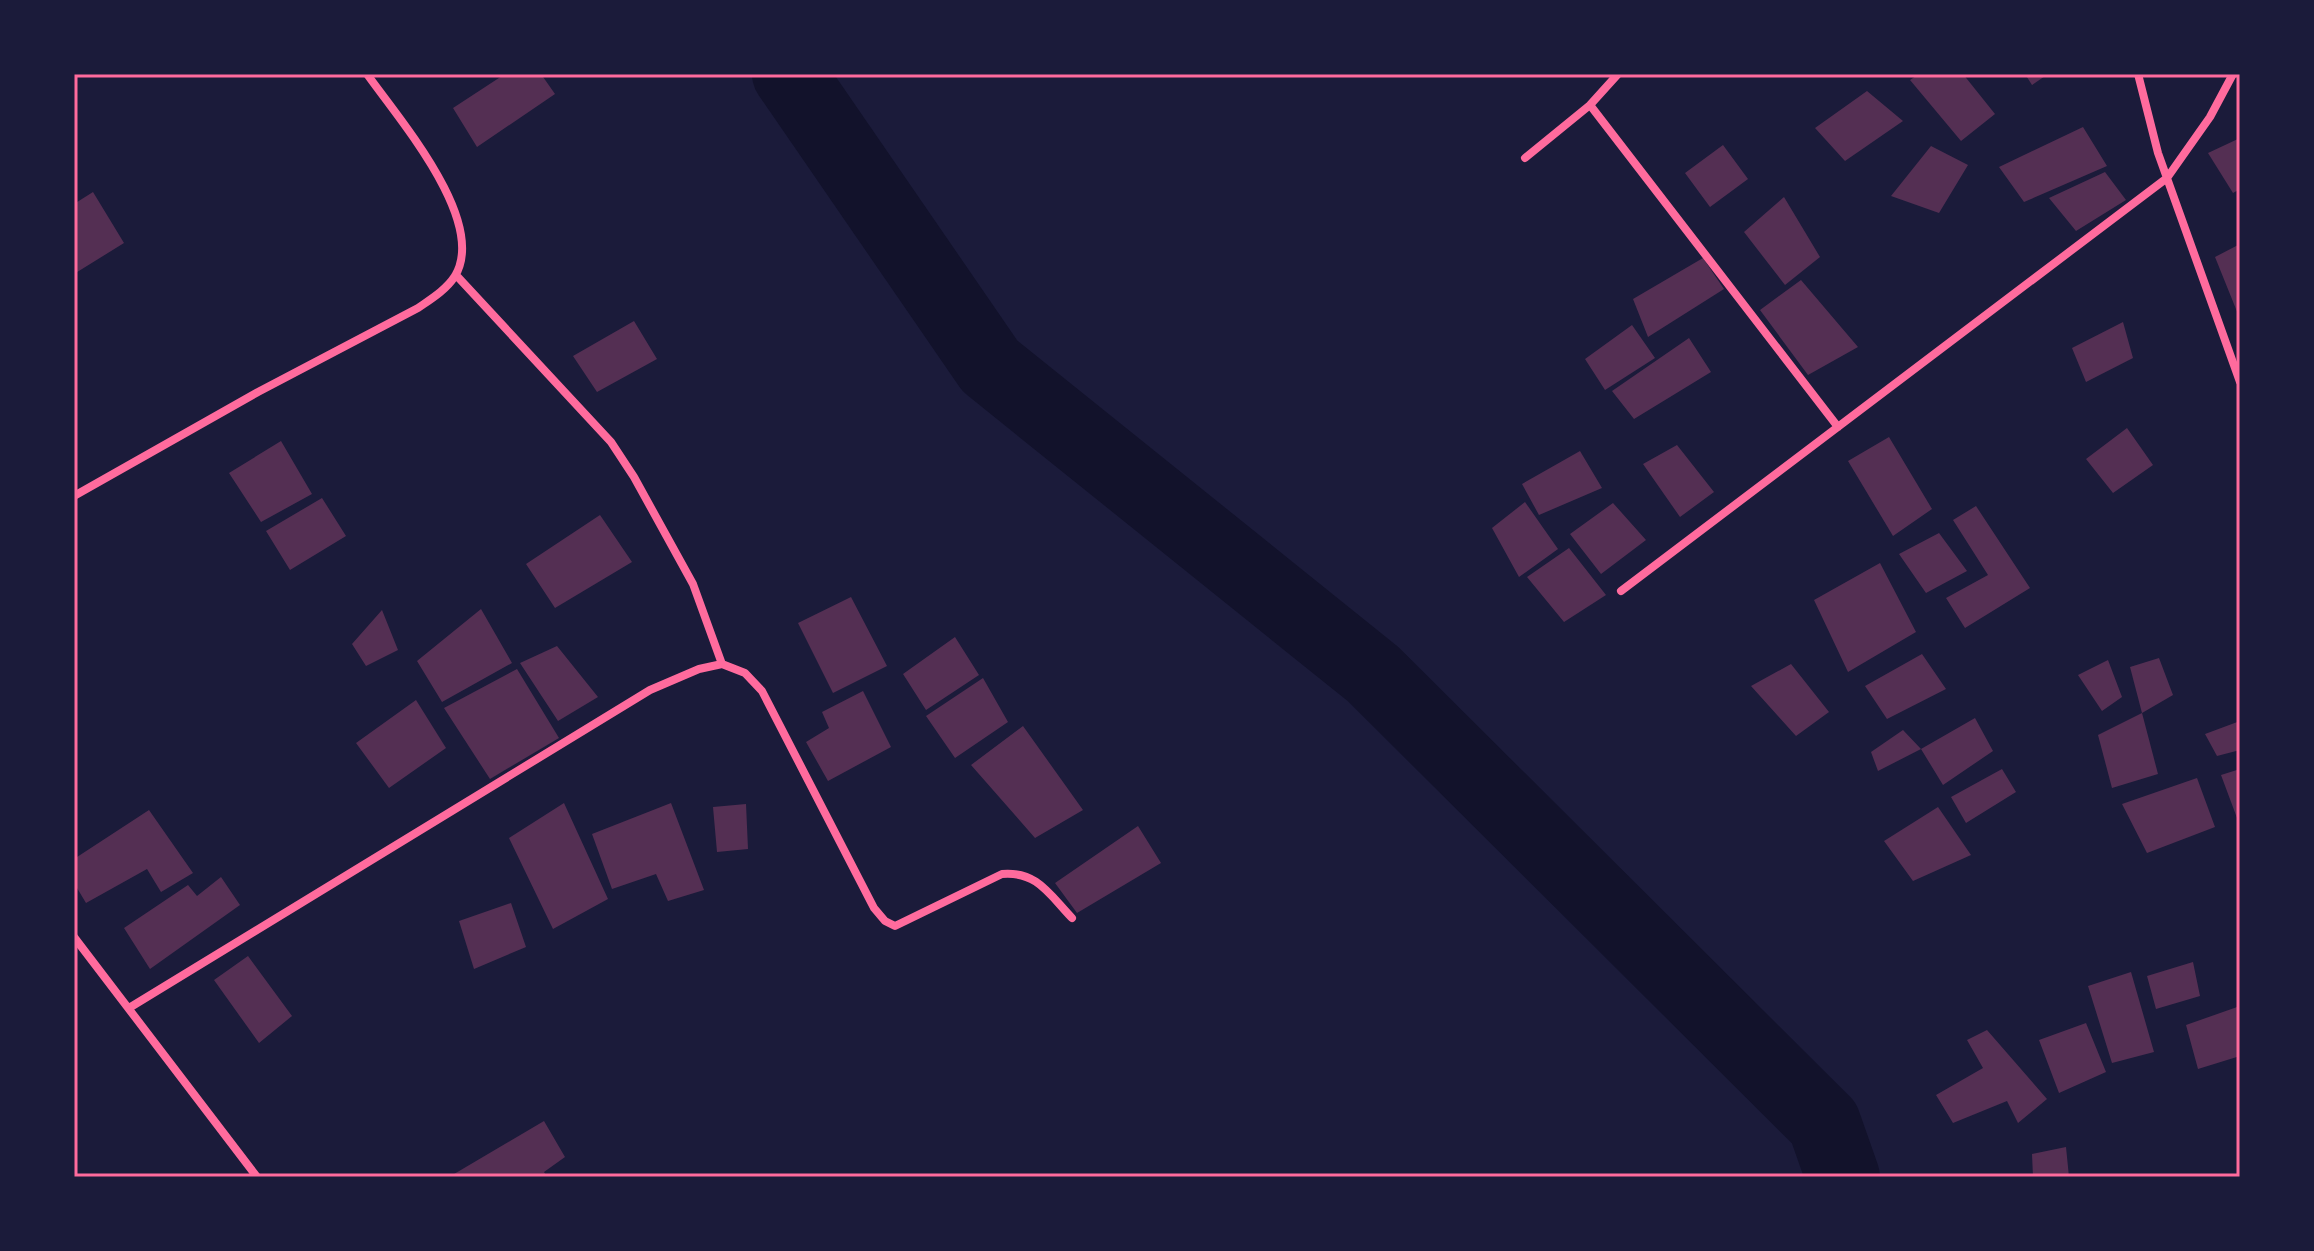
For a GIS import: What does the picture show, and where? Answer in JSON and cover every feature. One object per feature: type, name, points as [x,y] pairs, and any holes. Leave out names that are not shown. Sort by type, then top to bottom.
[{"type":"street","points":[[74,496],[258,392],[418,308],[440,293],[456,275],[463,251],[460,220],[448,190],[367,74]]},
{"type":"street","points":[[1525,158],[1590,105],[1618,74]]},
{"type":"street","points":[[2138,74],[2167,178],[2240,382]]},
{"type":"street","points":[[1621,591],[2167,178],[2210,117],[2233,74]]},
{"type":"street","points":[[1590,105],[1838,427]]},
{"type":"street","points":[[456,275],[611,442],[634,477],[693,584],[722,664]]},
{"type":"street","points":[[129,1008],[650,690],[699,669],[722,664],[745,673],[762,691],[827,823],[874,908],[885,921],[895,926],[1002,874],[1020,873],[1032,877],[1072,918]]},
{"type":"street","points":[[74,937],[257,1177]]},
{"type":"building","points":[[505,74],[541,74],[555,94],[477,147],[453,108]]},
{"type":"building","points":[[1919,74],[1963,74],[1995,114],[1961,141],[1910,80]]},
{"type":"building","points":[[2025,74],[2048,74],[2032,85]]},
{"type":"building","points":[[1867,91],[1903,121],[1845,161],[1815,128]]},
{"type":"building","points":[[2083,127],[2107,166],[2024,202],[1999,167]]},
{"type":"building","points":[[2240,138],[2240,189],[2233,193],[2208,153]]},
{"type":"building","points":[[1723,145],[1748,179],[1710,207],[1685,173]]},
{"type":"building","points":[[1931,146],[1968,165],[1939,213],[1891,196]]},
{"type":"building","points":[[2105,172],[2126,200],[2076,231],[2049,198]]},
{"type":"building","points":[[93,192],[124,243],[74,274],[74,204]]},
{"type":"building","points":[[1784,197],[1820,257],[1785,285],[1744,232]]},
{"type":"building","points":[[2240,244],[2240,319],[2215,257]]},
{"type":"building","points":[[1703,258],[1724,289],[1648,337],[1633,299]]},
{"type":"building","points":[[1801,280],[1858,347],[1808,375],[1760,310]]},
{"type":"building","points":[[634,321],[657,359],[597,392],[573,356]]},
{"type":"building","points":[[2123,322],[2133,358],[2086,382],[2072,348]]},
{"type":"building","points":[[1632,325],[1655,358],[1605,390],[1585,359]]},
{"type":"building","points":[[1689,338],[1711,372],[1634,419],[1612,391]]},
{"type":"building","points":[[2127,428],[2153,465],[2113,493],[2086,459]]},
{"type":"building","points":[[1889,437],[1932,509],[1893,536],[1848,461]]},
{"type":"building","points":[[281,441],[312,494],[261,522],[229,473]]},
{"type":"building","points":[[1677,445],[1714,492],[1680,517],[1643,464]]},
{"type":"building","points":[[1580,451],[1602,488],[1539,515],[1522,484]]},
{"type":"building","points":[[322,498],[346,536],[290,570],[266,531]]},
{"type":"building","points":[[1525,502],[1558,549],[1519,577],[1492,528]]},
{"type":"building","points":[[1613,503],[1646,540],[1601,574],[1570,534]]},
{"type":"building","points":[[1976,506],[2030,588],[1965,628],[1946,598],[1988,575],[1953,520]]},
{"type":"building","points":[[600,515],[632,562],[555,608],[526,564]]},
{"type":"building","points":[[1939,533],[1967,571],[1926,593],[1899,554]]},
{"type":"building","points":[[1569,548],[1606,595],[1564,622],[1527,577]]},
{"type":"building","points":[[1880,563],[1916,632],[1848,672],[1814,600]]},
{"type":"building","points":[[851,597],[887,666],[833,693],[798,623]]},
{"type":"building","points":[[481,609],[512,663],[442,702],[417,661]]},
{"type":"building","points":[[382,610],[398,650],[366,666],[352,644]]},
{"type":"building","points":[[955,637],[979,675],[926,710],[903,674]]},
{"type":"building","points":[[557,646],[598,697],[558,721],[520,663]]},
{"type":"building","points":[[1922,654],[1946,689],[1887,719],[1865,686]]},
{"type":"building","points":[[2159,658],[2173,695],[2142,713],[2130,667]]},
{"type":"building","points":[[2108,660],[2122,697],[2102,711],[2078,675]]},
{"type":"building","points":[[1791,664],[1829,712],[1796,736],[1751,686]]},
{"type":"building","points":[[517,669],[559,738],[490,779],[444,708]]},
{"type":"building","points":[[983,678],[1008,722],[955,758],[926,716]]},
{"type":"building","points":[[863,691],[891,747],[828,781],[806,742],[829,728],[822,712]]},
{"type":"building","points":[[416,700],[446,748],[389,788],[356,743]]},
{"type":"building","points":[[2142,713],[2158,774],[2112,788],[2098,735]]},
{"type":"building","points":[[1975,718],[1993,751],[1943,785],[1921,749]]},
{"type":"building","points":[[2240,721],[2240,750],[2217,756],[2205,734]]},
{"type":"building","points":[[1023,726],[1083,810],[1035,838],[971,765]]},
{"type":"building","points":[[1903,730],[1921,749],[1878,771],[1871,752]]},
{"type":"building","points":[[2002,769],[2016,792],[1966,823],[1951,797]]},
{"type":"building","points":[[2240,769],[2240,826],[2221,775]]},
{"type":"building","points":[[2197,778],[2215,827],[2147,853],[2122,804]]},
{"type":"building","points":[[564,803],[608,899],[553,929],[509,838]]},
{"type":"building","points":[[671,803],[704,890],[668,901],[656,874],[612,889],[592,834]]},
{"type":"building","points":[[746,804],[748,849],[717,852],[713,807]]},
{"type":"building","points":[[1938,807],[1971,855],[1913,881],[1884,841]]},
{"type":"building","points":[[149,810],[193,873],[161,892],[147,869],[86,903],[74,883],[74,859]]},
{"type":"building","points":[[1138,826],[1161,863],[1077,913],[1055,883]]},
{"type":"building","points":[[221,877],[240,905],[150,969],[124,928],[188,885],[197,896]]},
{"type":"building","points":[[511,903],[526,947],[474,969],[459,921]]},
{"type":"building","points":[[248,956],[292,1016],[259,1043],[214,980]]},
{"type":"building","points":[[2193,962],[2200,996],[2156,1009],[2147,976]]},
{"type":"building","points":[[2131,972],[2154,1052],[2112,1063],[2088,986]]},
{"type":"building","points":[[2240,1006],[2240,1056],[2198,1069],[2186,1025]]},
{"type":"building","points":[[2086,1023],[2106,1072],[2059,1093],[2039,1040]]},
{"type":"building","points":[[1987,1030],[2047,1099],[2018,1123],[2007,1101],[1953,1123],[1936,1095],[1983,1068],[1967,1040]]},
{"type":"building","points":[[544,1121],[565,1157],[544,1172],[547,1177],[449,1177]]},
{"type":"building","points":[[2066,1147],[2069,1177],[2033,1177],[2032,1154]]},
{"type":"waterway","points":[[789,74],[990,366],[1373,674],[1824,1123],[1843,1177]]}]
